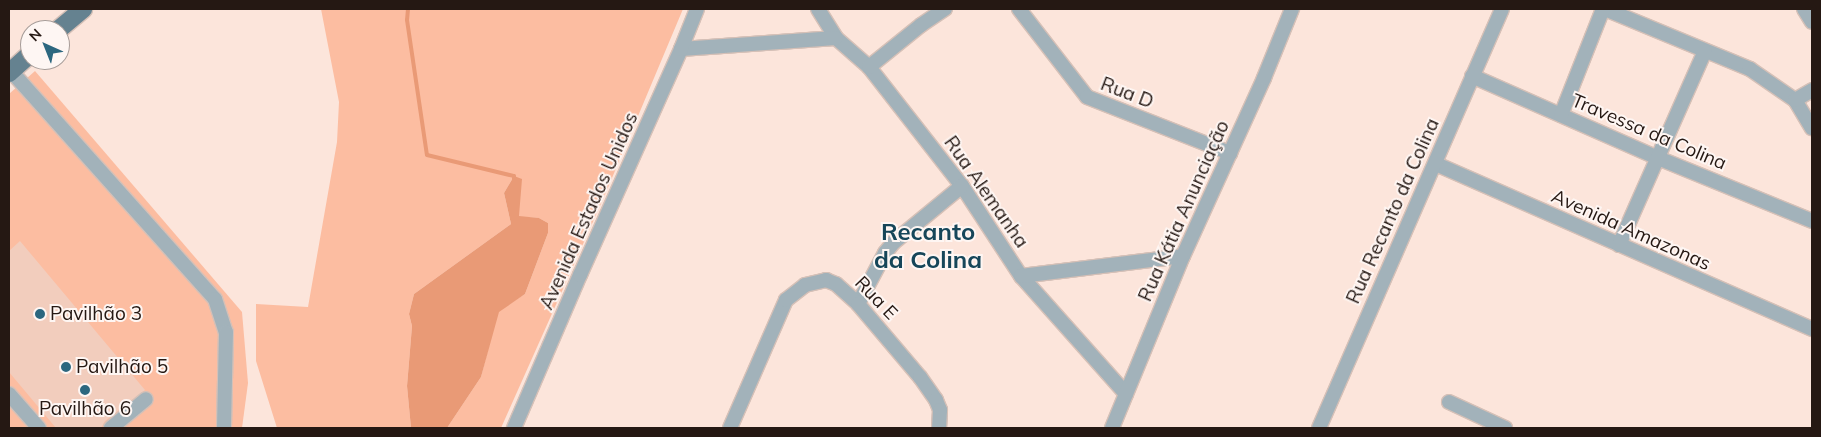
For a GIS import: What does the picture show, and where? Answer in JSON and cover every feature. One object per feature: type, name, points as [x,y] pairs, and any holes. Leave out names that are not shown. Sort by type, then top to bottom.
[{"type":"main road","points":[[70,20],[83,9]]},
{"type":"main road","points":[[10,72],[20,63]]},
{"type":"street","name":"Avenida Estados Unidos","points":[[514,428],[697,9]]},
{"type":"street","name":"Rua Alemanha","points":[[818,9],[836,38],[869,68],[962,186],[1021,276],[1126,394]]},
{"type":"street","points":[[869,68],[921,25],[945,9]]},
{"type":"street","name":"Rua D","points":[[1019,9],[1087,98],[1230,152]]},
{"type":"street","name":"Rua Kátia Anunciação","points":[[1112,428],[1183,256],[1264,78],[1292,9]]},
{"type":"street","name":"Rua Recanto da Colina","points":[[1319,428],[1436,164],[1502,9]]},
{"type":"street","points":[[1561,115],[1604,9],[1750,69],[1795,100],[1812,128]]},
{"type":"street","points":[[1804,9],[1812,22]]},
{"type":"street","points":[[681,49],[836,38]]},
{"type":"street","points":[[1619,245],[1706,51]]},
{"type":"street","points":[[10,72],[215,299],[226,332],[226,413],[224,428]]},
{"type":"street","name":"Travessa da Colina","points":[[1472,76],[1658,158],[1812,221]]},
{"type":"street","points":[[1795,100],[1812,90]]},
{"type":"street","name":"Avenida Amazonas","points":[[1436,164],[1812,329]]},
{"type":"street","points":[[858,304],[885,253],[894,242],[962,186]]},
{"type":"street","points":[[1021,276],[1183,256]]},
{"type":"street","name":"Rua E","points":[[730,428],[786,300],[805,285],[826,280],[836,284],[858,304],[914,370],[936,400],[940,410],[939,428]]},
{"type":"street","points":[[9,394],[39,428]]},
{"type":"street","points":[[111,428],[146,398]]},
{"type":"street","points":[[1449,402],[1505,428]]},
{"type":"shaded area","points":[[321,9],[683,9],[604,197],[501,428],[447,428],[481,377],[498,311],[525,294],[548,233],[548,223],[539,218],[519,217],[514,176],[504,193],[511,224],[414,294],[409,314],[412,326],[407,386],[411,428],[277,428],[256,361],[256,304],[308,307],[337,142],[339,102]]},
{"type":"shaded area","points":[[35,71],[242,312],[248,383],[242,428],[9,428],[9,94]]},
{"type":"shaded area","points":[[514,176],[522,179],[519,216],[539,218],[548,223],[548,233],[525,294],[499,312],[481,377],[447,428],[411,428],[407,386],[412,326],[409,314],[414,294],[511,224],[504,193]]},
{"type":"building","points":[[20,241],[145,390],[105,421],[101,428],[56,428],[9,372],[9,251]]},
{"type":"waterway","points":[[408,9],[407,20],[427,155],[514,176],[514,179]]},
{"type":"place","name":"Pavilhão 3","points":[[40,314]]},
{"type":"place","name":"Pavilhão 5","points":[[66,367]]},
{"type":"place","name":"Pavilhão 6","points":[[85,390]]},
{"type":"district","name":"Recanto da Colina","points":[[928,246]]}]
